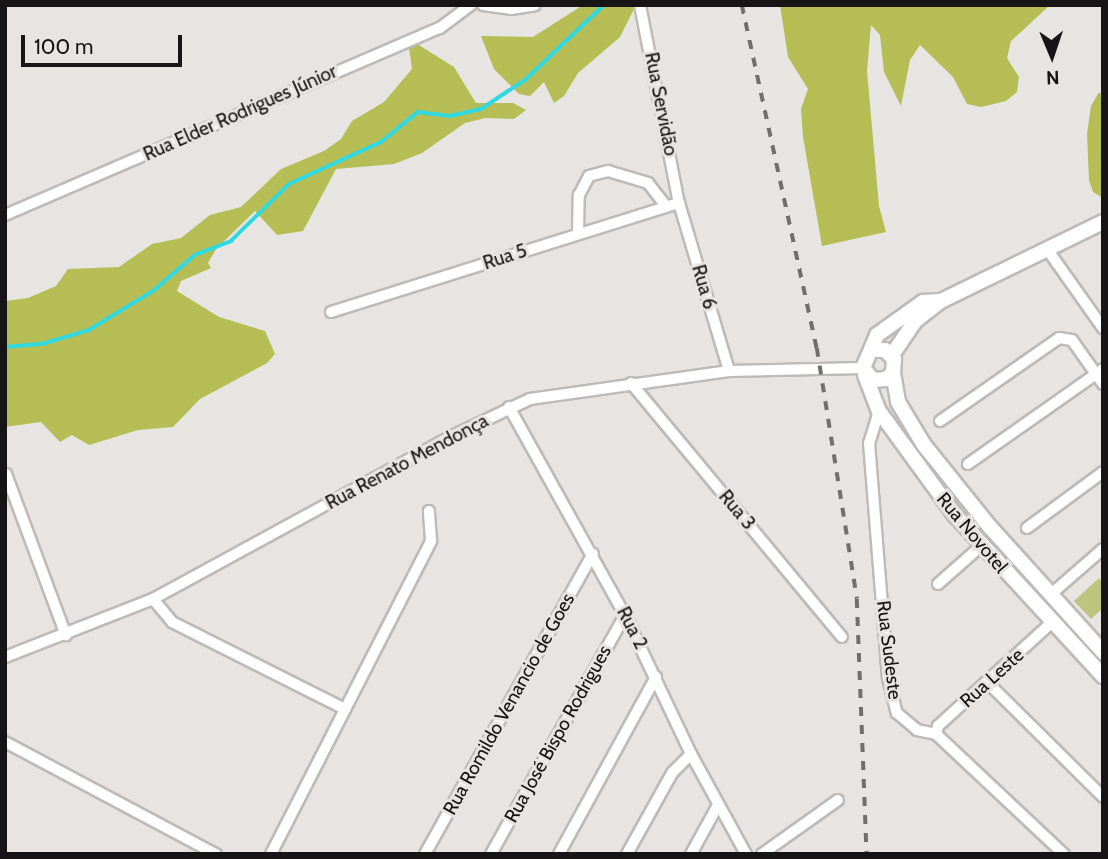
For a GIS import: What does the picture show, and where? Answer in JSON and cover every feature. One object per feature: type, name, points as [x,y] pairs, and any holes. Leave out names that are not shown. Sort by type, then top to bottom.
[{"type":"street","name":"Rua Elder Rodrigues Júnior","points":[[5,215],[417,38],[458,19],[471,5]]},
{"type":"street","points":[[483,5],[511,9],[535,5]]},
{"type":"street","name":"Rua Servidão","points":[[640,5],[679,203]]},
{"type":"street","points":[[578,234],[579,195],[589,176],[608,171],[648,183],[666,206]]},
{"type":"street","name":"Rua 5","points":[[331,312],[679,203]]},
{"type":"street","name":"Rua 6","points":[[679,203],[729,371]]},
{"type":"street","points":[[866,363],[880,349],[892,355],[915,321],[941,301],[1103,222]]},
{"type":"street","points":[[1047,249],[1103,328]]},
{"type":"street","points":[[866,363],[877,335],[901,315],[923,302],[941,301]]},
{"type":"street","points":[[940,421],[1059,338],[1072,340],[1099,371],[1103,384]]},
{"type":"street","name":"Rua Novotel","points":[[892,355],[898,402],[924,445],[1050,595],[1103,652]]},
{"type":"street","points":[[866,363],[877,381],[893,373]]},
{"type":"street","name":"Rua Renato Mendonça","points":[[5,657],[153,599],[530,398],[729,371],[785,372],[866,363]]},
{"type":"street","name":"Rua Novotel","points":[[866,363],[879,411],[981,546],[1103,676]]},
{"type":"street","points":[[968,464],[1099,371]]},
{"type":"street","name":"Rua 3","points":[[631,383],[842,637]]},
{"type":"street","name":"Rua 2","points":[[509,407],[593,554],[656,677],[691,754],[746,854]]},
{"type":"street","name":"Rua Sudeste","points":[[879,411],[869,443],[888,678],[897,713],[917,730],[936,734],[1064,854]]},
{"type":"street","points":[[1027,528],[1103,472]]},
{"type":"street","points":[[6,474],[66,635]]},
{"type":"street","points":[[271,854],[431,541],[429,511]]},
{"type":"street","points":[[938,584],[981,546]]},
{"type":"street","points":[[1050,595],[1102,550]]},
{"type":"street","name":"Rua Romildo Venancio de Goes","points":[[425,854],[593,554]]},
{"type":"street","points":[[1021,590],[1050,595]]},
{"type":"street","points":[[1050,595],[1051,623]]},
{"type":"street","points":[[153,599],[172,622],[345,709]]},
{"type":"street","name":"Rua José Bispo Rodrigues","points":[[491,854],[625,615]]},
{"type":"street","name":"Rua Leste","points":[[936,734],[938,726],[1051,623]]},
{"type":"street","points":[[559,854],[656,677]]},
{"type":"street","points":[[988,683],[1103,796]]},
{"type":"street","points":[[5,742],[216,854]]},
{"type":"street","points":[[627,854],[672,773],[691,754]]},
{"type":"street","points":[[762,854],[838,800]]},
{"type":"street","points":[[691,854],[718,805]]},
{"type":"green space","points":[[583,5],[636,5],[620,37],[578,73],[564,96],[554,103],[544,82],[530,96],[519,94],[494,69],[481,36],[533,37]]},
{"type":"green space","points":[[780,5],[1050,5],[1011,41],[1007,58],[1019,77],[1017,92],[1006,101],[981,107],[967,104],[953,77],[920,45],[910,60],[901,106],[884,72],[880,35],[871,25],[867,71],[879,206],[886,232],[822,246],[803,137],[801,109],[808,89],[788,57]]},
{"type":"green space","points":[[414,42],[454,67],[476,103],[513,103],[526,110],[514,119],[485,118],[465,123],[422,153],[394,164],[336,169],[303,231],[277,235],[255,211],[216,249],[208,263],[211,268],[181,281],[177,291],[219,317],[265,331],[275,354],[267,363],[200,399],[173,427],[138,430],[89,445],[72,435],[60,442],[41,422],[5,427],[5,301],[28,298],[56,286],[68,269],[119,267],[152,244],[181,238],[210,215],[241,207],[281,169],[324,151],[341,139],[352,121],[384,102],[412,69],[409,48]]},
{"type":"green space","points":[[1099,92],[1103,97],[1103,198],[1093,192],[1089,180],[1087,134],[1091,106]]},
{"type":"green space","points":[[1099,578],[1103,583],[1103,608],[1091,619],[1074,601]]},
{"type":"waterway","points":[[5,347],[42,344],[89,330],[153,291],[195,255],[231,241],[289,184],[381,142],[418,112],[450,116],[481,109],[525,80],[604,5]]},
{"type":"railway","points":[[742,5],[817,348],[857,599],[867,854]]}]
